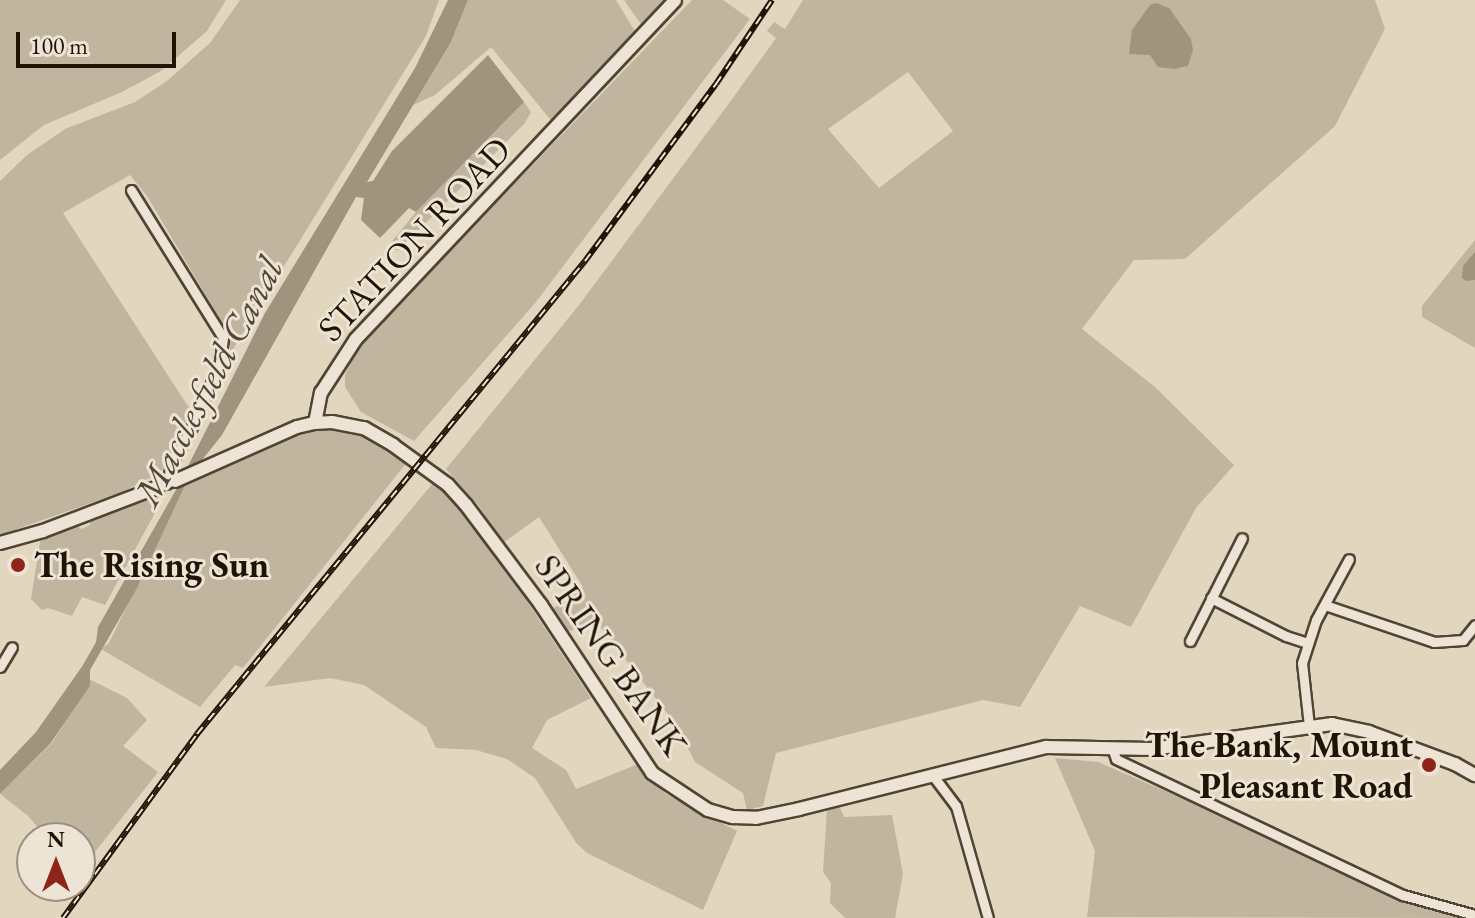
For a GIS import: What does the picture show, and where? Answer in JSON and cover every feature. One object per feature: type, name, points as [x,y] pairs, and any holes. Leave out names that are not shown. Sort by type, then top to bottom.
[{"type":"street","name":"STATION ROAD","points":[[315,423],[321,393],[356,339],[484,207],[675,0]]},
{"type":"street","points":[[131,190],[223,338],[220,362],[171,464],[167,484]]},
{"type":"street","name":"SPRING BANK","points":[[315,423],[332,422],[364,428],[448,485],[541,605],[652,773],[708,810],[743,819],[934,777],[1025,751],[1152,749],[1332,724],[1369,732],[1455,764],[1475,775]]},
{"type":"street","points":[[0,543],[43,531],[196,473],[297,427],[315,423]]},
{"type":"street","points":[[1190,641],[1242,538]]},
{"type":"street","points":[[1309,726],[1302,677],[1308,643],[1349,559]]},
{"type":"street","points":[[1211,598],[1286,636],[1308,643]]},
{"type":"street","points":[[1325,605],[1434,642],[1463,640],[1475,625]]},
{"type":"street","points":[[0,667],[12,647]]},
{"type":"street","points":[[1113,750],[1116,759],[1390,890],[1434,906],[1475,915]]},
{"type":"street","points":[[934,777],[956,806],[988,918]]},
{"type":"shaded area","points":[[0,0],[226,0],[207,31],[161,71],[122,92],[44,125],[0,160]]},
{"type":"shaded area","points":[[240,0],[439,0],[426,36],[230,354],[230,340],[221,321],[147,196],[130,175],[63,213],[193,414],[161,472],[122,492],[0,535],[0,181],[27,155],[65,129],[135,102],[167,81],[210,43]]},
{"type":"shaded area","points":[[448,0],[468,0],[451,42],[367,182],[373,181],[392,151],[488,55],[524,102],[416,212],[409,208],[380,238],[361,220],[364,198],[356,197],[222,435],[190,475],[136,590],[90,670],[90,686],[50,744],[0,794],[0,770],[36,732],[83,665],[96,642],[98,627],[177,488],[265,313],[415,68]]},
{"type":"shaded area","points":[[468,0],[616,0],[636,33],[554,124],[491,47],[435,95],[413,105],[451,42]]},
{"type":"shaded area","points":[[624,0],[667,0],[643,27]]},
{"type":"shaded area","points":[[692,0],[723,0],[750,19],[536,302],[414,441],[361,412],[345,387],[345,375],[353,358],[377,326]]},
{"type":"shaded area","points":[[803,0],[1375,0],[1385,29],[1335,126],[1185,259],[1134,260],[1082,329],[1155,387],[1234,465],[1196,508],[1131,627],[1080,606],[1020,707],[983,700],[776,753],[763,806],[747,810],[743,793],[695,762],[674,722],[594,619],[564,634],[550,611],[583,587],[539,517],[503,543],[479,506],[446,469],[579,305],[727,106],[776,38],[767,31],[774,22],[785,29]],"holes":[[[908,72],[953,131],[879,188],[828,129]]]},
{"type":"shaded area","points":[[1156,3],[1169,8],[1191,39],[1193,50],[1188,66],[1174,69],[1158,67],[1150,55],[1129,54],[1132,30],[1150,5]]},
{"type":"shaded area","points":[[524,102],[531,112],[525,123],[399,250],[393,250],[389,245],[416,212]]},
{"type":"shaded area","points":[[1475,240],[1475,348],[1422,317],[1422,306]]},
{"type":"shaded area","points":[[1475,252],[1475,280],[1466,281],[1462,278],[1463,266]]},
{"type":"shaded area","points":[[332,427],[356,429],[408,461],[243,668],[235,665],[200,707],[101,649],[109,643],[185,486],[293,435]]},
{"type":"shaded area","points":[[433,483],[456,501],[499,559],[591,698],[547,720],[532,748],[566,770],[576,789],[638,764],[666,794],[737,831],[703,910],[587,853],[577,844],[535,778],[507,759],[476,750],[436,748],[426,727],[364,685],[330,678],[264,687]]},
{"type":"shaded area","points":[[159,496],[157,509],[105,605],[82,597],[72,616],[48,608],[42,610],[31,599],[41,536],[77,525],[81,529],[90,525],[90,520]]},
{"type":"shaded area","points":[[89,679],[127,698],[147,720],[123,746],[158,772],[96,851],[96,822],[33,822],[0,794],[51,744],[89,686]]},
{"type":"shaded area","points":[[1055,758],[1098,762],[1459,918],[1087,917],[1095,851]]},
{"type":"shaded area","points":[[839,805],[844,817],[892,815],[903,874],[895,918],[845,918],[830,903],[831,883],[823,872],[827,809]]},
{"type":"railway","points":[[63,918],[197,734],[585,261],[716,84],[772,0]]},
{"type":"place","name":"The Rising Sun","points":[[18,565]]},
{"type":"place","name":"The Bank, Mount Pleasant Road","points":[[1429,765]]},
{"type":"water label","name":"Macclesfield Canal","points":[[208,381]]}]
